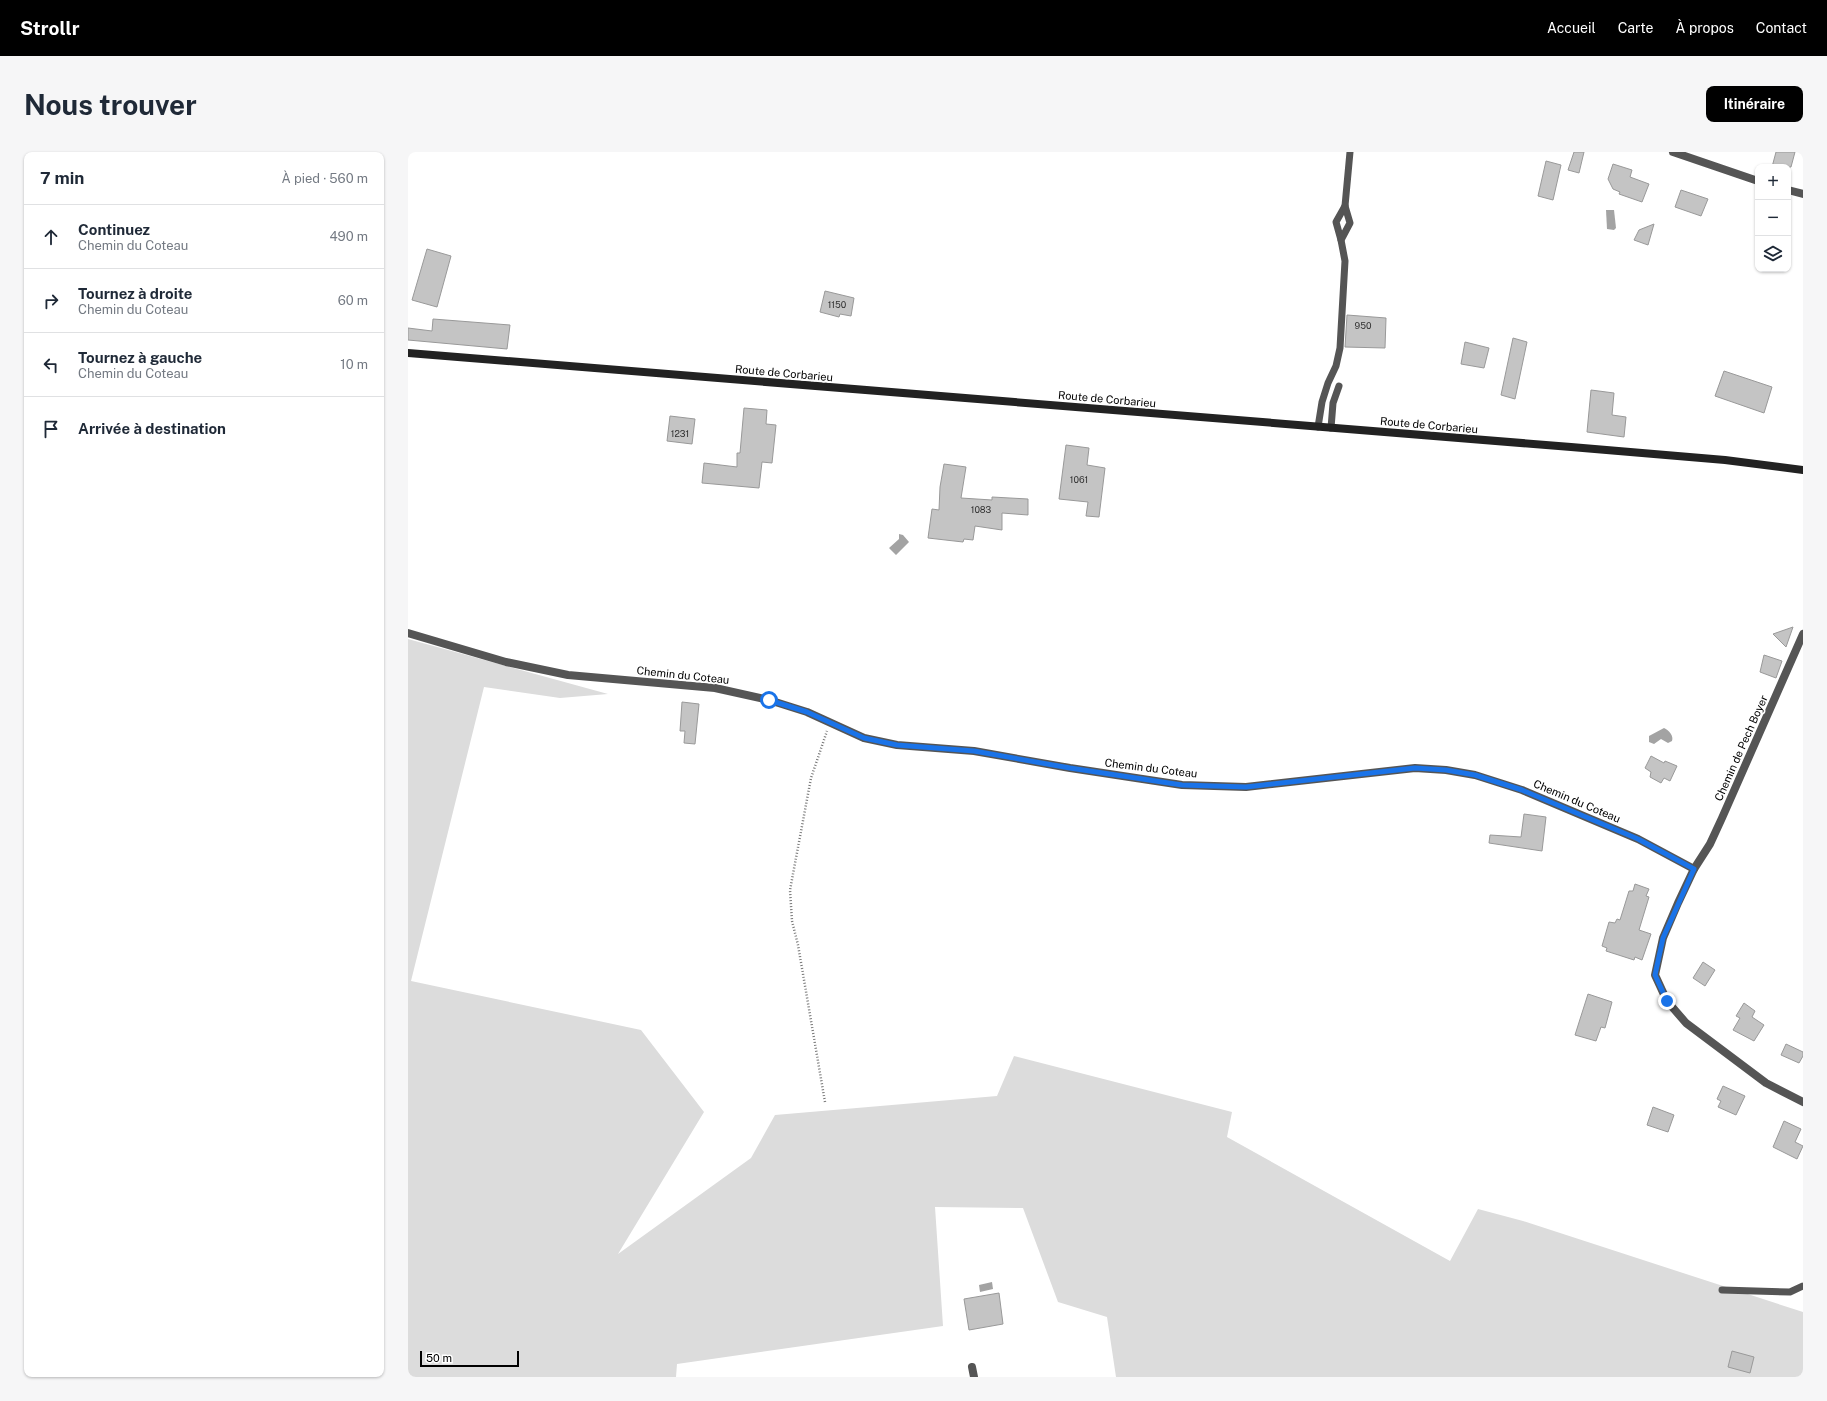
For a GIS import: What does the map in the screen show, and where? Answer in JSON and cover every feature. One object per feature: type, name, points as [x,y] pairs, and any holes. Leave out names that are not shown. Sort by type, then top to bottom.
[{"type":"main road","name":"Route de Corbarieu","points":[[408,353],[1717,460],[1803,470]]},
{"type":"street","points":[[1673,152],[1755,179]]},
{"type":"street","points":[[1791,191],[1803,194]]},
{"type":"street","name":"Chemin du Coteau","points":[[408,633],[506,662],[568,675],[715,688],[769,700],[807,712],[864,738],[897,745],[974,751],[1070,768],[1182,785],[1246,787],[1415,768],[1446,770],[1475,775],[1522,790],[1638,839],[1694,869]]},
{"type":"street","name":"Chemin de Pech Boyer","points":[[1694,869],[1710,844],[1803,634]]},
{"type":"street","points":[[1694,869],[1663,938],[1655,975],[1667,1001],[1686,1023],[1766,1083],[1803,1102]]},
{"type":"street","points":[[972,1367],[974,1377]]},
{"type":"lane","points":[[1341,240],[1350,223],[1345,206],[1350,152]]},
{"type":"lane","points":[[1318,427],[1322,402],[1328,383],[1336,366],[1340,348],[1345,261],[1336,222],[1345,206]]},
{"type":"lane","points":[[1331,428],[1333,403],[1339,386]]},
{"type":"lane","points":[[1722,1290],[1790,1292],[1803,1286]]},
{"type":"path","points":[[826,1102],[798,945],[792,921],[790,890],[812,778],[830,722]]},
{"type":"shaded area","points":[[1606,210],[1614,210],[1616,228],[1614,230],[1607,229]]},
{"type":"shaded area","points":[[899,534],[903,535],[909,542],[896,555],[889,548],[899,539]]},
{"type":"shaded area","points":[[408,639],[608,694],[560,698],[484,687],[411,981],[641,1030],[704,1112],[618,1254],[751,1158],[775,1115],[997,1096],[1014,1056],[1232,1112],[1227,1137],[1450,1261],[1478,1209],[1523,1221],[1803,1312],[1803,1377],[1116,1377],[1107,1317],[1058,1302],[1023,1208],[935,1207],[943,1326],[677,1364],[676,1377],[408,1377]]},
{"type":"shaded area","points":[[1664,728],[1671,733],[1672,741],[1668,743],[1661,739],[1654,744],[1649,742],[1649,736]]},
{"type":"shaded area","points":[[992,1282],[993,1289],[980,1292],[979,1285]]},
{"type":"building","points":[[1574,152],[1584,152],[1579,173],[1568,170]]},
{"type":"building","points":[[1776,152],[1795,152],[1791,167],[1791,164],[1773,164]]},
{"type":"building","points":[[1546,161],[1561,165],[1553,200],[1538,196]]},
{"type":"building","points":[[1613,164],[1632,170],[1630,177],[1649,184],[1642,202],[1619,194],[1620,192],[1613,189],[1608,179]]},
{"type":"building","points":[[1681,190],[1708,199],[1701,216],[1675,207]]},
{"type":"building","points":[[1654,224],[1648,245],[1634,240],[1639,230]]},
{"type":"building","points":[[427,249],[451,256],[437,307],[412,300]]},
{"type":"building","points":[[825,291],[854,298],[851,316],[840,314],[839,317],[820,312]]},
{"type":"building","points":[[1347,315],[1386,318],[1385,348],[1345,347]]},
{"type":"building","points":[[433,319],[510,325],[507,349],[408,340],[408,328],[432,331]]},
{"type":"building","points":[[1513,338],[1527,342],[1515,399],[1501,395]]},
{"type":"building","points":[[1465,342],[1489,348],[1484,368],[1461,364]]},
{"type":"building","points":[[1724,371],[1772,387],[1764,413],[1715,396]]},
{"type":"building","points":[[1591,390],[1614,393],[1612,415],[1626,417],[1624,437],[1587,432]]},
{"type":"building","points":[[744,408],[767,410],[766,424],[776,425],[772,463],[762,462],[759,488],[702,483],[704,463],[737,467],[737,453],[740,453]]},
{"type":"building","points":[[670,416],[695,419],[692,444],[667,441]]},
{"type":"building","points":[[1066,445],[1089,448],[1087,465],[1105,468],[1099,517],[1086,516],[1088,502],[1059,499]]},
{"type":"building","points":[[944,464],[966,467],[961,498],[992,500],[992,497],[1028,499],[1028,515],[1002,513],[1002,530],[975,526],[973,540],[964,539],[963,542],[928,538],[932,509],[939,510],[940,487]]},
{"type":"building","points":[[1793,627],[1786,647],[1773,634]]},
{"type":"building","points":[[1764,655],[1782,661],[1776,678],[1760,672]]},
{"type":"building","points":[[682,702],[699,704],[695,744],[684,743],[685,731],[680,731]]},
{"type":"building","points":[[1651,756],[1664,763],[1665,761],[1677,766],[1670,781],[1664,778],[1661,783],[1650,777],[1651,772],[1645,768]]},
{"type":"building","points":[[1524,814],[1546,817],[1542,851],[1489,843],[1490,835],[1521,837]]},
{"type":"building","points":[[1635,884],[1649,889],[1646,896],[1649,897],[1639,930],[1651,934],[1642,960],[1635,957],[1634,960],[1606,951],[1607,948],[1602,946],[1609,922],[1615,923],[1617,919],[1620,920],[1629,891],[1633,891]]},
{"type":"building","points":[[1703,962],[1715,970],[1705,986],[1693,978]]},
{"type":"building","points":[[1588,994],[1612,1002],[1605,1028],[1601,1027],[1596,1041],[1575,1035]]},
{"type":"building","points":[[1744,1003],[1755,1011],[1752,1017],[1764,1025],[1754,1041],[1733,1030],[1740,1018],[1736,1016]]},
{"type":"building","points":[[1786,1044],[1803,1052],[1803,1056],[1799,1063],[1781,1055]]},
{"type":"building","points":[[1723,1086],[1745,1096],[1736,1115],[1718,1107],[1721,1101],[1717,1099]]},
{"type":"building","points":[[1653,1107],[1674,1115],[1668,1132],[1647,1125]]},
{"type":"building","points":[[1784,1121],[1801,1129],[1795,1142],[1803,1146],[1797,1159],[1773,1147]]},
{"type":"building","points":[[999,1293],[1003,1324],[969,1330],[964,1299]]},
{"type":"building","points":[[1732,1351],[1754,1357],[1750,1373],[1728,1367]]},
{"type":"route","points":[[769,700],[807,712],[864,738],[897,745],[974,751],[1070,768],[1182,785],[1246,787],[1415,768],[1446,770],[1475,775],[1522,790],[1638,839],[1694,869],[1663,938],[1655,975],[1667,1001]]}]
